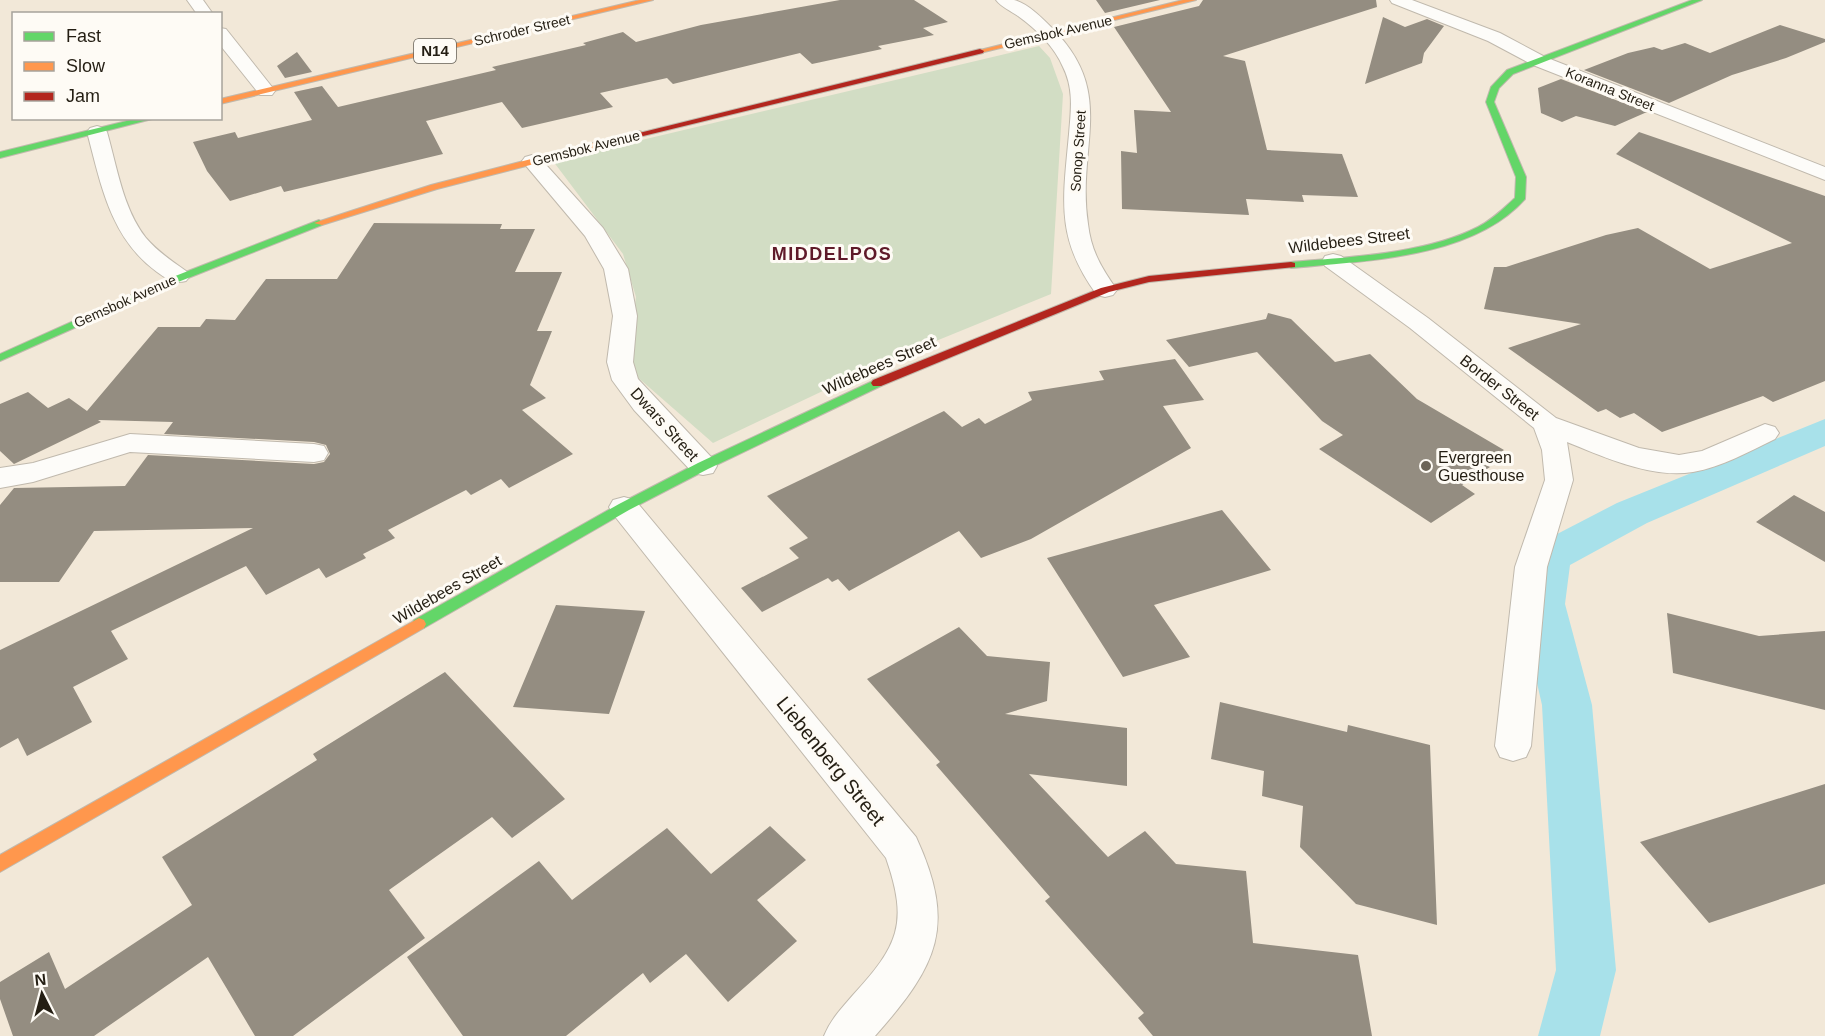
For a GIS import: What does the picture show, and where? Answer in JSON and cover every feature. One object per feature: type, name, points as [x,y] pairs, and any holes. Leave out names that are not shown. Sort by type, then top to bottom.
[{"type":"main road","name":"Schroder Street","points":[[222,102],[649,0]]},
{"type":"main road","name":"Gemsbok Avenue","points":[[0,358],[178,276],[339,216],[532,161],[1192,0]]},
{"type":"main road","name":"Wildebees Street","points":[[0,864],[624,507],[703,466],[898,373],[1104,290],[1149,279],[1333,261],[1421,248],[1464,236],[1499,219],[1520,199],[1521,177],[1490,102],[1496,87],[1510,72],[1698,0]]},
{"type":"main road","points":[[0,156],[144,120]]},
{"type":"street","name":"Sonop Street","points":[[1004,0],[1026,12],[1050,34],[1066,57],[1082,97],[1075,199],[1081,249],[1104,290]]},
{"type":"street","name":"Koranna Street","points":[[1398,0],[1494,37],[1539,61],[1825,174]]},
{"type":"street","points":[[222,36],[266,91]]},
{"type":"street","points":[[97,132],[115,194],[129,230],[148,254],[178,276]]},
{"type":"street","name":"Dwars Street","points":[[532,161],[595,233],[616,270],[625,316],[620,362],[625,380],[644,404],[703,466]]},
{"type":"street","name":"Border Street","points":[[1333,261],[1419,323],[1546,424],[1556,450],[1559,480],[1531,567],[1513,746]]},
{"type":"street","points":[[1546,424],[1623,452],[1679,465],[1707,459],[1765,434]]},
{"type":"street","points":[[0,478],[28,476],[108,448],[129,444],[314,453]]},
{"type":"street","name":"Liebenberg Street","points":[[624,507],[902,849],[910,868],[920,908],[919,925],[913,949],[899,976],[846,1036]]},
{"type":"green space","points":[[1039,46],[1050,58],[1063,94],[1051,294],[882,363],[713,443],[627,368],[636,297],[623,254],[553,161]]},
{"type":"building","points":[[840,0],[914,0],[948,22],[923,28],[934,35],[878,46],[882,49],[812,64],[800,53],[673,84],[667,78],[600,93],[613,107],[522,128],[502,102],[426,121],[443,154],[284,192],[281,186],[230,201],[207,171],[193,142],[235,132],[238,138],[312,120],[294,92],[322,86],[338,107],[496,70],[492,67],[586,45],[583,43],[623,32],[636,42],[701,25]]},
{"type":"building","points":[[1096,0],[1160,0],[1105,13]]},
{"type":"building","points":[[1203,0],[1376,0],[1377,7],[1223,56],[1245,61],[1267,150],[1342,154],[1358,197],[1302,195],[1304,202],[1246,199],[1249,215],[1122,209],[1121,151],[1137,153],[1134,110],[1171,112],[1114,27],[1199,6]]},
{"type":"building","points":[[1383,17],[1405,27],[1427,19],[1444,26],[1424,53],[1422,63],[1365,84]]},
{"type":"building","points":[[1780,25],[1825,39],[1825,42],[1786,58],[1732,75],[1669,103],[1584,70],[1628,53],[1654,47],[1662,50],[1685,43],[1710,53]]},
{"type":"building","points":[[297,52],[312,72],[285,78],[277,66]]},
{"type":"building","points":[[1561,79],[1647,112],[1615,126],[1576,116],[1562,122],[1541,113],[1538,88]]},
{"type":"building","points":[[1639,132],[1825,196],[1825,381],[1773,402],[1763,396],[1662,432],[1634,413],[1620,418],[1606,409],[1598,412],[1508,348],[1581,324],[1484,309],[1494,267],[1506,267],[1606,235],[1638,228],[1710,269],[1792,243],[1616,154]]},
{"type":"building","points":[[374,223],[502,224],[500,229],[535,229],[515,272],[562,272],[537,331],[552,331],[530,385],[546,398],[522,410],[573,454],[509,488],[501,479],[471,495],[466,490],[388,530],[395,538],[363,554],[366,558],[326,578],[319,568],[266,595],[246,566],[111,631],[128,659],[73,687],[92,722],[27,756],[18,738],[0,748],[0,650],[253,528],[94,531],[59,582],[0,582],[0,505],[14,488],[125,486],[148,455],[314,464],[324,462],[330,454],[326,445],[314,442],[164,434],[173,422],[98,420],[101,422],[14,464],[0,451],[0,404],[28,392],[48,408],[69,398],[87,411],[158,327],[200,327],[206,319],[235,320],[266,279],[337,279]]},
{"type":"building","points":[[1268,313],[1291,319],[1335,362],[1370,354],[1417,399],[1504,450],[1483,464],[1490,467],[1462,485],[1475,494],[1431,523],[1319,449],[1343,435],[1322,421],[1257,352],[1189,367],[1166,340],[1266,319]]},
{"type":"building","points":[[1175,359],[1204,400],[1163,406],[1191,448],[1031,539],[981,558],[959,531],[849,591],[838,579],[832,582],[828,578],[762,612],[741,588],[799,558],[789,548],[808,538],[767,496],[944,411],[962,427],[979,418],[985,424],[1032,400],[1028,392],[1104,380],[1099,371]]},
{"type":"building","points":[[1794,495],[1825,512],[1825,562],[1756,522]]},
{"type":"building","points":[[1222,510],[1271,570],[1154,605],[1190,657],[1123,677],[1047,558]]},
{"type":"building","points":[[556,605],[645,611],[609,714],[513,707]]},
{"type":"building","points":[[1667,613],[1759,636],[1825,631],[1825,710],[1673,673]]},
{"type":"building","points":[[959,627],[987,656],[1050,662],[1047,701],[1005,714],[1127,728],[1127,786],[1029,774],[1108,857],[1145,831],[1176,864],[1246,871],[1253,943],[1358,955],[1372,1036],[1153,1036],[1138,1018],[1144,1013],[1045,901],[1050,897],[936,765],[940,762],[867,679]]},
{"type":"building","points":[[445,672],[565,799],[512,838],[492,817],[389,890],[425,938],[293,1036],[255,1036],[208,957],[94,1036],[13,1036],[0,999],[0,982],[49,952],[65,989],[192,905],[162,857],[317,760],[313,754]]},
{"type":"building","points":[[1220,702],[1347,732],[1348,725],[1430,745],[1437,925],[1356,904],[1300,847],[1303,806],[1262,796],[1264,771],[1211,759]]},
{"type":"building","points":[[1825,784],[1825,884],[1709,923],[1640,842]]},
{"type":"building","points":[[770,826],[806,860],[757,900],[797,941],[728,1002],[686,954],[650,983],[643,973],[566,1036],[463,1036],[407,957],[539,861],[572,900],[667,828],[711,874]]},
{"type":"waterway","points":[[1569,1036],[1586,970],[1567,705],[1542,604],[1549,557],[1632,513],[1825,431]]},
{"type":"traffic: fast","points":[[1291,265],[1370,257],[1429,246],[1457,239],[1500,218],[1520,199],[1521,177],[1490,102],[1495,87],[1510,72],[1698,0]]},
{"type":"traffic: fast","points":[[0,155],[144,120]]},
{"type":"traffic: fast","points":[[0,358],[169,282],[319,223]]},
{"type":"traffic: fast","points":[[419,624],[624,507],[703,466],[877,383]]},
{"type":"traffic: slow","points":[[222,102],[649,0]]},
{"type":"traffic: slow","points":[[980,51],[1192,0]]},
{"type":"traffic: slow","points":[[319,223],[434,187],[639,134]]},
{"type":"traffic: slow","points":[[0,864],[419,624]]},
{"type":"traffic: jam","points":[[639,134],[980,51]]},
{"type":"traffic: jam","points":[[877,383],[1105,290],[1149,279],[1291,265]]},
{"type":"place","name":"Evergreen Guesthouse","points":[[1426,466]]},
{"type":"district","name":"MIDDELPOS","points":[[832,254]]}]
